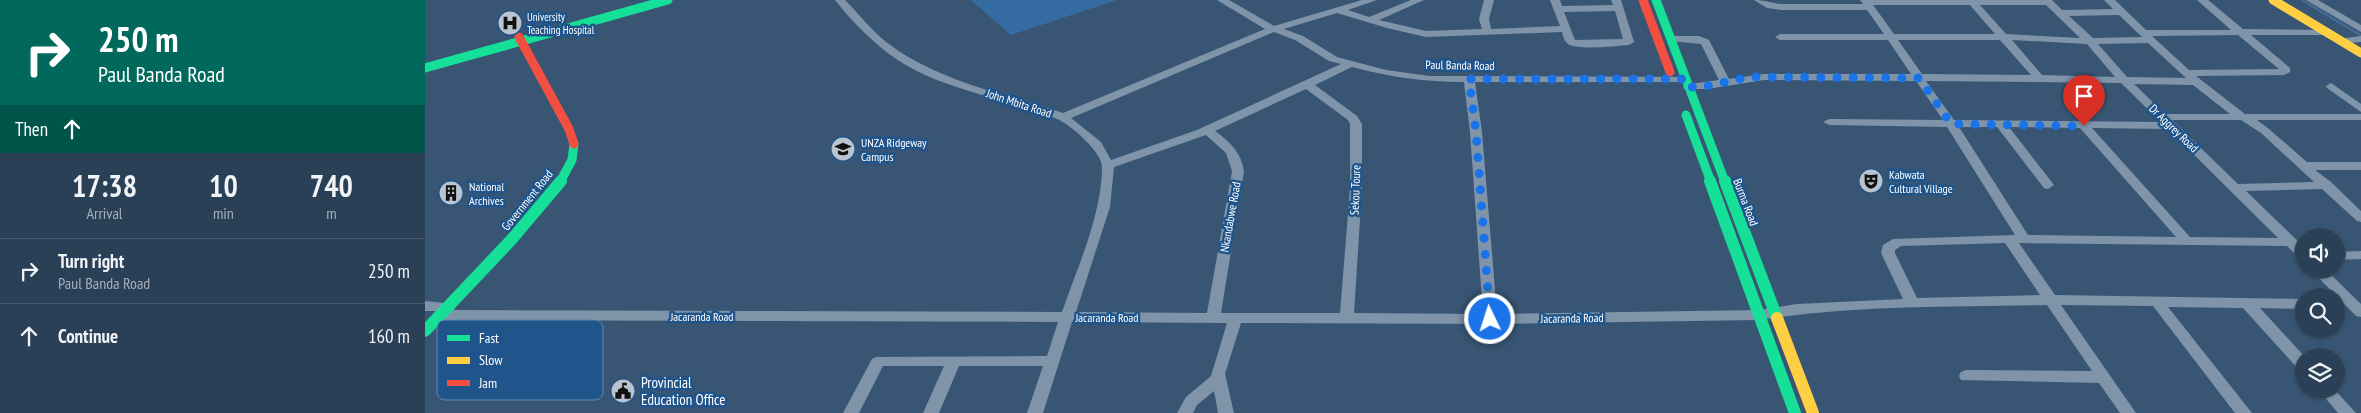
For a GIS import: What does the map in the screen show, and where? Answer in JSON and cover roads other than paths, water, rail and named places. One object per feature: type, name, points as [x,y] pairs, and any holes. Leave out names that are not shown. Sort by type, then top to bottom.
[{"type":"main road","points":[[425,68],[651,0]]},
{"type":"main road","points":[[425,63],[520,40],[668,0]]},
{"type":"main road","name":"Burma Road","points":[[1643,0],[1682,82],[1766,314],[1795,413]]},
{"type":"main road","name":"Burma Road","points":[[1656,0],[1671,38],[1682,82],[1681,102],[1766,314],[1813,413]]},
{"type":"main road","points":[[2273,0],[2361,54]]},
{"type":"main road","points":[[2283,0],[2356,39],[2361,46]]},
{"type":"main road","name":"Government Road","points":[[425,331],[542,204],[559,183],[572,160],[574,141],[569,129],[520,40]]},
{"type":"street","name":"John Mbita Road","points":[[840,0],[881,43],[909,62],[943,78],[1063,117],[1097,144],[1108,165]]},
{"type":"street","name":"Paul Banda Road","points":[[1222,0],[1273,29],[1290,34],[1333,59],[1407,77],[1682,82],[1702,87],[1725,81],[1764,77],[2039,78],[2197,82]]},
{"type":"street","points":[[1340,11],[1343,0]]},
{"type":"street","points":[[1063,117],[1273,29],[1340,11],[1372,0]]},
{"type":"street","points":[[1370,20],[1419,0]]},
{"type":"street","points":[[1487,32],[1484,19],[1489,0]]},
{"type":"street","points":[[1759,0],[1771,6],[1781,7],[1867,3],[2047,1]]},
{"type":"street","points":[[2109,0],[2197,82],[2226,106],[2248,118],[2361,218]]},
{"type":"street","points":[[2187,73],[2280,73],[2286,70],[2202,0]]},
{"type":"street","points":[[2311,0],[2361,29]]},
{"type":"street","points":[[1972,1],[2039,78]]},
{"type":"street","name":"Dr Aggrey Road","points":[[2047,1],[2090,41],[2124,80],[2295,246]]},
{"type":"street","points":[[1867,3],[1951,124],[2024,239]]},
{"type":"street","points":[[1556,4],[1617,4],[1630,40],[1627,43],[1576,44],[1571,42],[1564,29],[1556,4]]},
{"type":"street","points":[[1340,11],[1426,34],[1564,29]]},
{"type":"street","points":[[2060,13],[2122,12]]},
{"type":"street","points":[[1780,37],[2004,37],[2090,41],[2147,36],[2242,32],[2326,32]]},
{"type":"street","points":[[1671,38],[1703,41],[1725,81]]},
{"type":"street","points":[[1035,413],[1104,207],[1108,165],[1155,151],[1207,130],[1351,64]]},
{"type":"street","points":[[1469,79],[1477,139],[1490,319]]},
{"type":"street","name":"Sekou Toure","points":[[1307,84],[1353,118],[1356,124],[1357,189],[1347,319]]},
{"type":"street","points":[[2331,86],[2361,109]]},
{"type":"street","points":[[2162,117],[2361,117]]},
{"type":"street","points":[[1829,122],[2172,126]]},
{"type":"street","points":[[2001,125],[2048,185]]},
{"type":"street","points":[[2084,126],[2187,241]]},
{"type":"street","name":"Nkandabwe Road","points":[[1207,130],[1231,149],[1237,159],[1239,171],[1213,317]]},
{"type":"street","points":[[2304,166],[2361,166]]},
{"type":"street","points":[[2235,188],[2327,186]]},
{"type":"street","points":[[2009,239],[2128,413]]},
{"type":"street","points":[[1912,303],[1890,260],[1887,250],[1898,242],[2024,239],[2291,242]]},
{"type":"street","points":[[2345,256],[2361,255]]},
{"type":"street","points":[[2326,278],[2357,308]]},
{"type":"street","name":"Jacaranda Road","points":[[425,306],[445,311],[1490,319],[1766,314],[1797,309],[1912,303],[2049,300],[2295,304]]},
{"type":"street","points":[[2157,302],[2244,413]]},
{"type":"street","points":[[2247,303],[2295,356]]},
{"type":"street","points":[[1226,413],[1218,379],[1236,317]]},
{"type":"street","points":[[931,413],[955,361]]},
{"type":"street","points":[[851,413],[879,362],[1053,361]]},
{"type":"street","points":[[1966,376],[2103,377]]},
{"type":"street","points":[[1185,413],[1191,401],[1218,379]]},
{"type":"street","points":[[2334,398],[2348,413]]},
{"type":"waterway","points":[[2302,0],[2360,35]]},
{"type":"place","name":"University Teaching Hospital","points":[[510,23]]},
{"type":"place","name":"UNZA Ridgeway Campus","points":[[843,149]]},
{"type":"place","name":"Kabwata Cultural Village","points":[[1871,181]]},
{"type":"place","name":"National Archives","points":[[451,193]]},
{"type":"place","name":"Provincial Education Office","points":[[623,391]]}]
